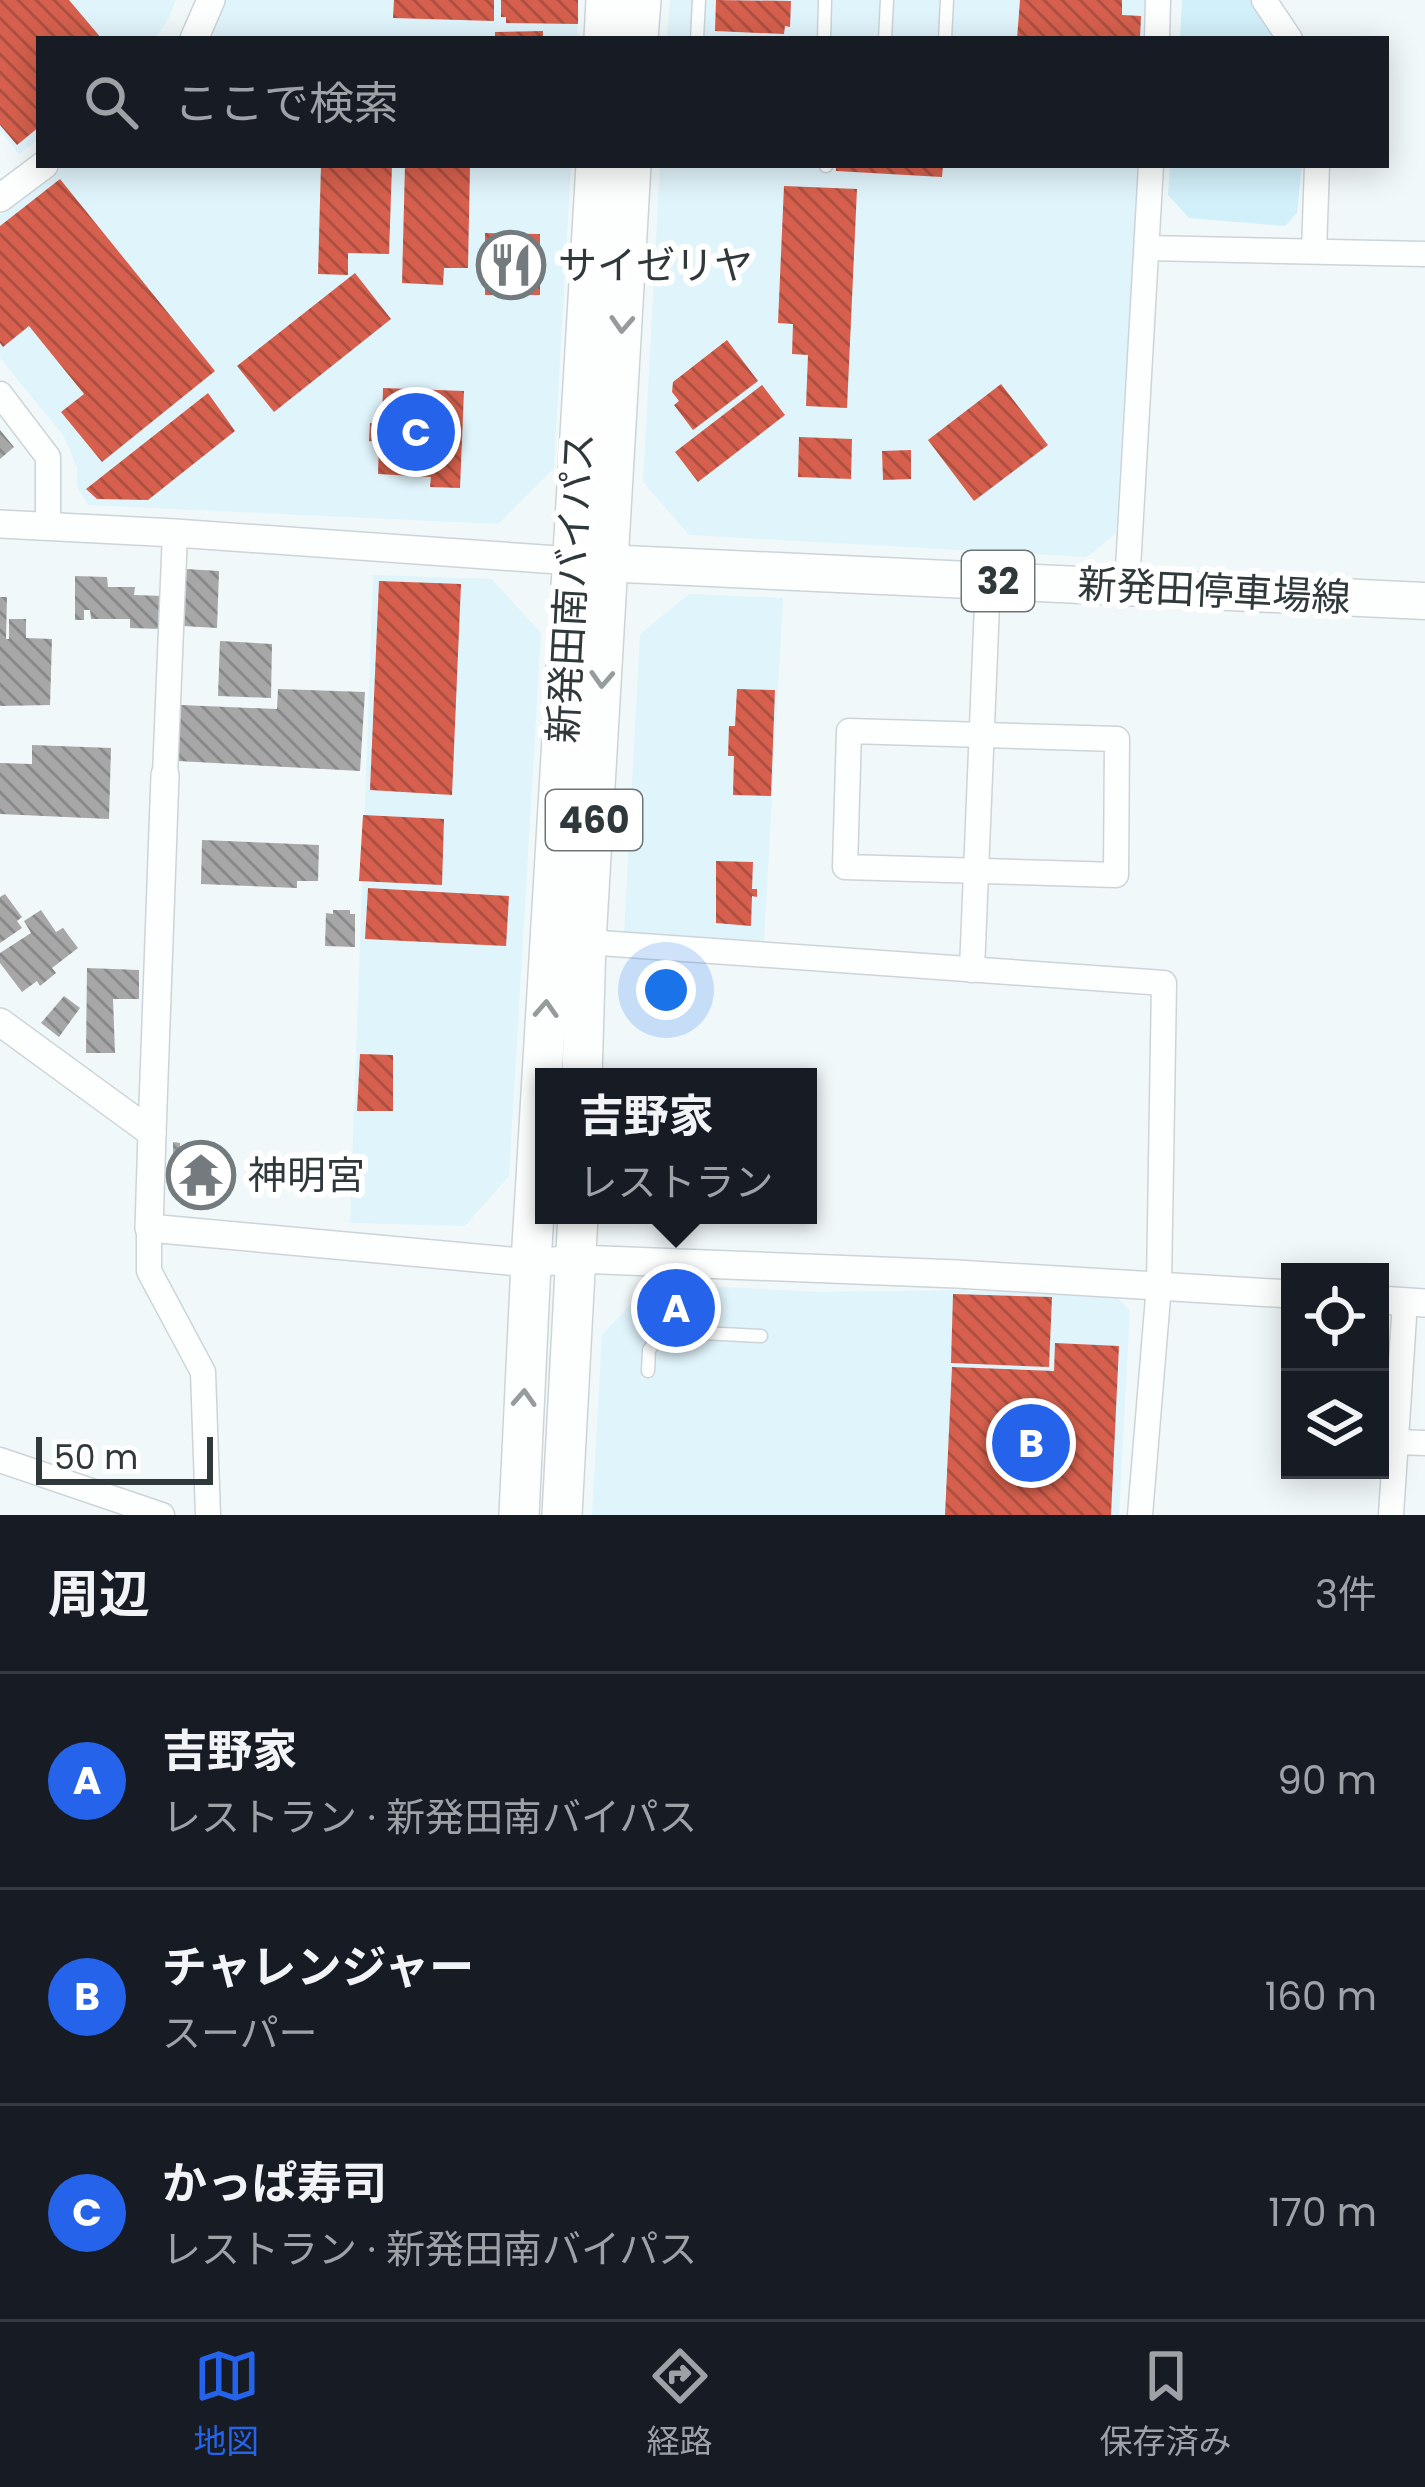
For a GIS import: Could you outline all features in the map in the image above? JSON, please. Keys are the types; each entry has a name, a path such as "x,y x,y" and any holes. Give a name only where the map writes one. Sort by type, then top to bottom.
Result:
{"highway":[{"path":"604,36 606,0"},
{"path":"638,36 640,0"},
{"name":"新発田南バイパス","path":"582,1068 596,168"},
{"name":"新発田南バイパス","path":"547,1068 590,562 631,168"},
{"name":"新発田南バイパス","path":"519,1515 535,1205"},
{"path":"562,1515 578,1224"}],"main road":[{"name":"新発田停車場線","path":"590,562 1425,602"}],"street":[{"path":"195,36 212,0"},
{"path":"1156,36 1158,0"},
{"path":"1264,0 1287,36"},
{"path":"0,198 40,168"},
{"path":"1126,586 1151,168"},
{"path":"1314,251 1317,168"},
{"path":"1147,248 1425,254"},
{"path":"0,394 48,457 48,526"},
{"path":"0,524 590,562"},
{"path":"175,533 149,1271 202,1372 208,1515"},
{"path":"972,970 988,580"},
{"path":"849,730 982,734 1117,739 1116,875 845,867 849,730"},
{"path":"586,942 1164,983 1159,1285 1140,1515"},
{"path":"0,1022 152,1133"},
{"path":"149,1228 530,1263 577,1259 957,1274 1281,1293"},
{"path":"1391,1515 1403,1302"},
{"path":"1396,1442 1425,1443"},
{"path":"0,1460 162,1515"}],"lane":[{"path":"698,36 699,0"},
{"path":"824,36 826,0"},
{"path":"885,36 887,0"},
{"path":"945,36 947,0"},
{"path":"648,1371 649,1350 663,1331 761,1336"}],"shaded area":[{"path":"0,0 176,0 156,36 36,36 36,141 19,154 0,130"},
{"path":"219,0 579,0 577,36 204,36"},
{"path":"670,0 1147,0 1146,36 667,36"},
{"path":"1182,0 1250,0 1272,36 1180,36"},
{"path":"60,168 571,168 554,468 498,524 88,505 77,486 77,467 63,435 0,358 0,215"},
{"path":"660,168 1139,168 1116,533 1087,557 689,535 643,482"},
{"path":"1170,168 1302,168 1297,213 1285,226 1189,218 1168,195"},
{"path":"373,575 492,579 541,633 509,1176 465,1226 350,1223"},
{"path":"689,594 783,598 764,941 624,934 640,634"},
{"path":"650,1283 1118,1298 1130,1310 1119,1515 592,1515 602,1335"}],"building: 商業":[{"path":"0,0 69,0 99,36 36,36 36,129 17,145 0,125"},
{"path":"394,0 494,0 494,21 393,18"},
{"path":"501,0 578,0 578,24 506,23 506,17 501,17"},
{"path":"716,0 791,1 790,27 785,26 784,34 715,31"},
{"path":"1020,0 1122,0 1122,15 1141,16 1140,36 1017,36"},
{"path":"543,31 543,36 495,36 495,32"},
{"path":"321,168 392,168 389,254 348,253 348,275 318,274"},
{"path":"405,168 470,168 468,268 444,268 443,285 402,283"},
{"path":"836,168 943,168 942,177"},
{"path":"60,179 215,371 102,462 61,412 84,394 29,326 3,347 0,343 0,226"},
{"path":"784,186 857,189 847,408 806,406 808,355 792,354 793,324 778,323"},
{"path":"485,233 540,234 540,295 485,295"},
{"path":"355,273 391,319 274,412 237,366"},
{"path":"727,340 758,381 693,430 674,405 679,401 672,392 673,382"},
{"path":"1001,384 1048,445 974,501 928,440"},
{"path":"762,385 785,415 698,482 675,452"},
{"path":"383,388 464,391 460,488 430,487 431,477 378,474 379,442 369,441 370,423 382,424"},
{"path":"208,393 235,431 148,500 97,499 86,489"},
{"path":"799,437 852,439 851,479 798,477"},
{"path":"911,450 911,479 883,480 882,451"},
{"path":"379,581 461,584 452,795 370,790"},
{"path":"737,689 775,690 771,796 733,795 729,726 735,726"},
{"path":"363,815 444,819 442,885 359,881"},
{"path":"716,861 753,862 752,889 757,889 757,897 752,896 751,926 716,923"},
{"path":"368,888 509,896 506,946 365,939"},
{"path":"360,1054 393,1055 393,1111 357,1111"},
{"path":"656,1294 699,1296 698,1324 655,1323"},
{"path":"953,1294 1052,1297 1049,1367 951,1363"},
{"path":"1055,1343 1119,1346 1111,1515 945,1515 952,1367 1054,1371"}],"building: 公共":[{"name":"神明宮","path":"194,1155 209,1155 209,1164 216,1164 217,1187 206,1188 206,1193 185,1187 185,1163 194,1163"}],"building: その他":[{"path":"0,430 14,447 0,459"},
{"path":"186,569 219,571 217,628 183,626"},
{"path":"75,576 107,577 108,587 135,587 134,595 163,596 162,629 130,628 130,619 91,619 90,610 84,610 84,620 75,620"},
{"path":"0,597 7,597 6,639 9,619 26,619 26,638 52,639 50,705 0,706"},
{"path":"220,641 272,644 271,698 218,696"},
{"path":"278,689 365,692 360,771 178,761 181,705 277,709"},
{"path":"32,745 111,748 109,819 0,814 0,763 32,764"},
{"path":"202,840 319,845 318,881 297,881 297,888 201,884"},
{"path":"5,894 22,917 17,921 22,928 0,943 0,897"},
{"path":"41,910 56,932 63,928 78,948 52,968 56,973 40,986 37,981 22,992 0,963 0,953 31,933 24,921"},
{"path":"333,910 355,914 355,947 325,946 326,913 333,914"},
{"path":"87,968 139,970 139,999 113,999 115,1053 86,1053"},
{"path":"64,996 80,1008 59,1037 41,1023"},
{"path":"173,1142 180,1143 180,1169 173,1169"}],"place":[{"name":"サイゼリヤ","path":"511,265"},
{"name":"かっぱ寿司","path":"416,432"},
{"name":"神明宮","path":"201,1175"},
{"name":"吉野家","path":"676,1308"},
{"name":"チャレンジャー","path":"1031,1443"}]}
